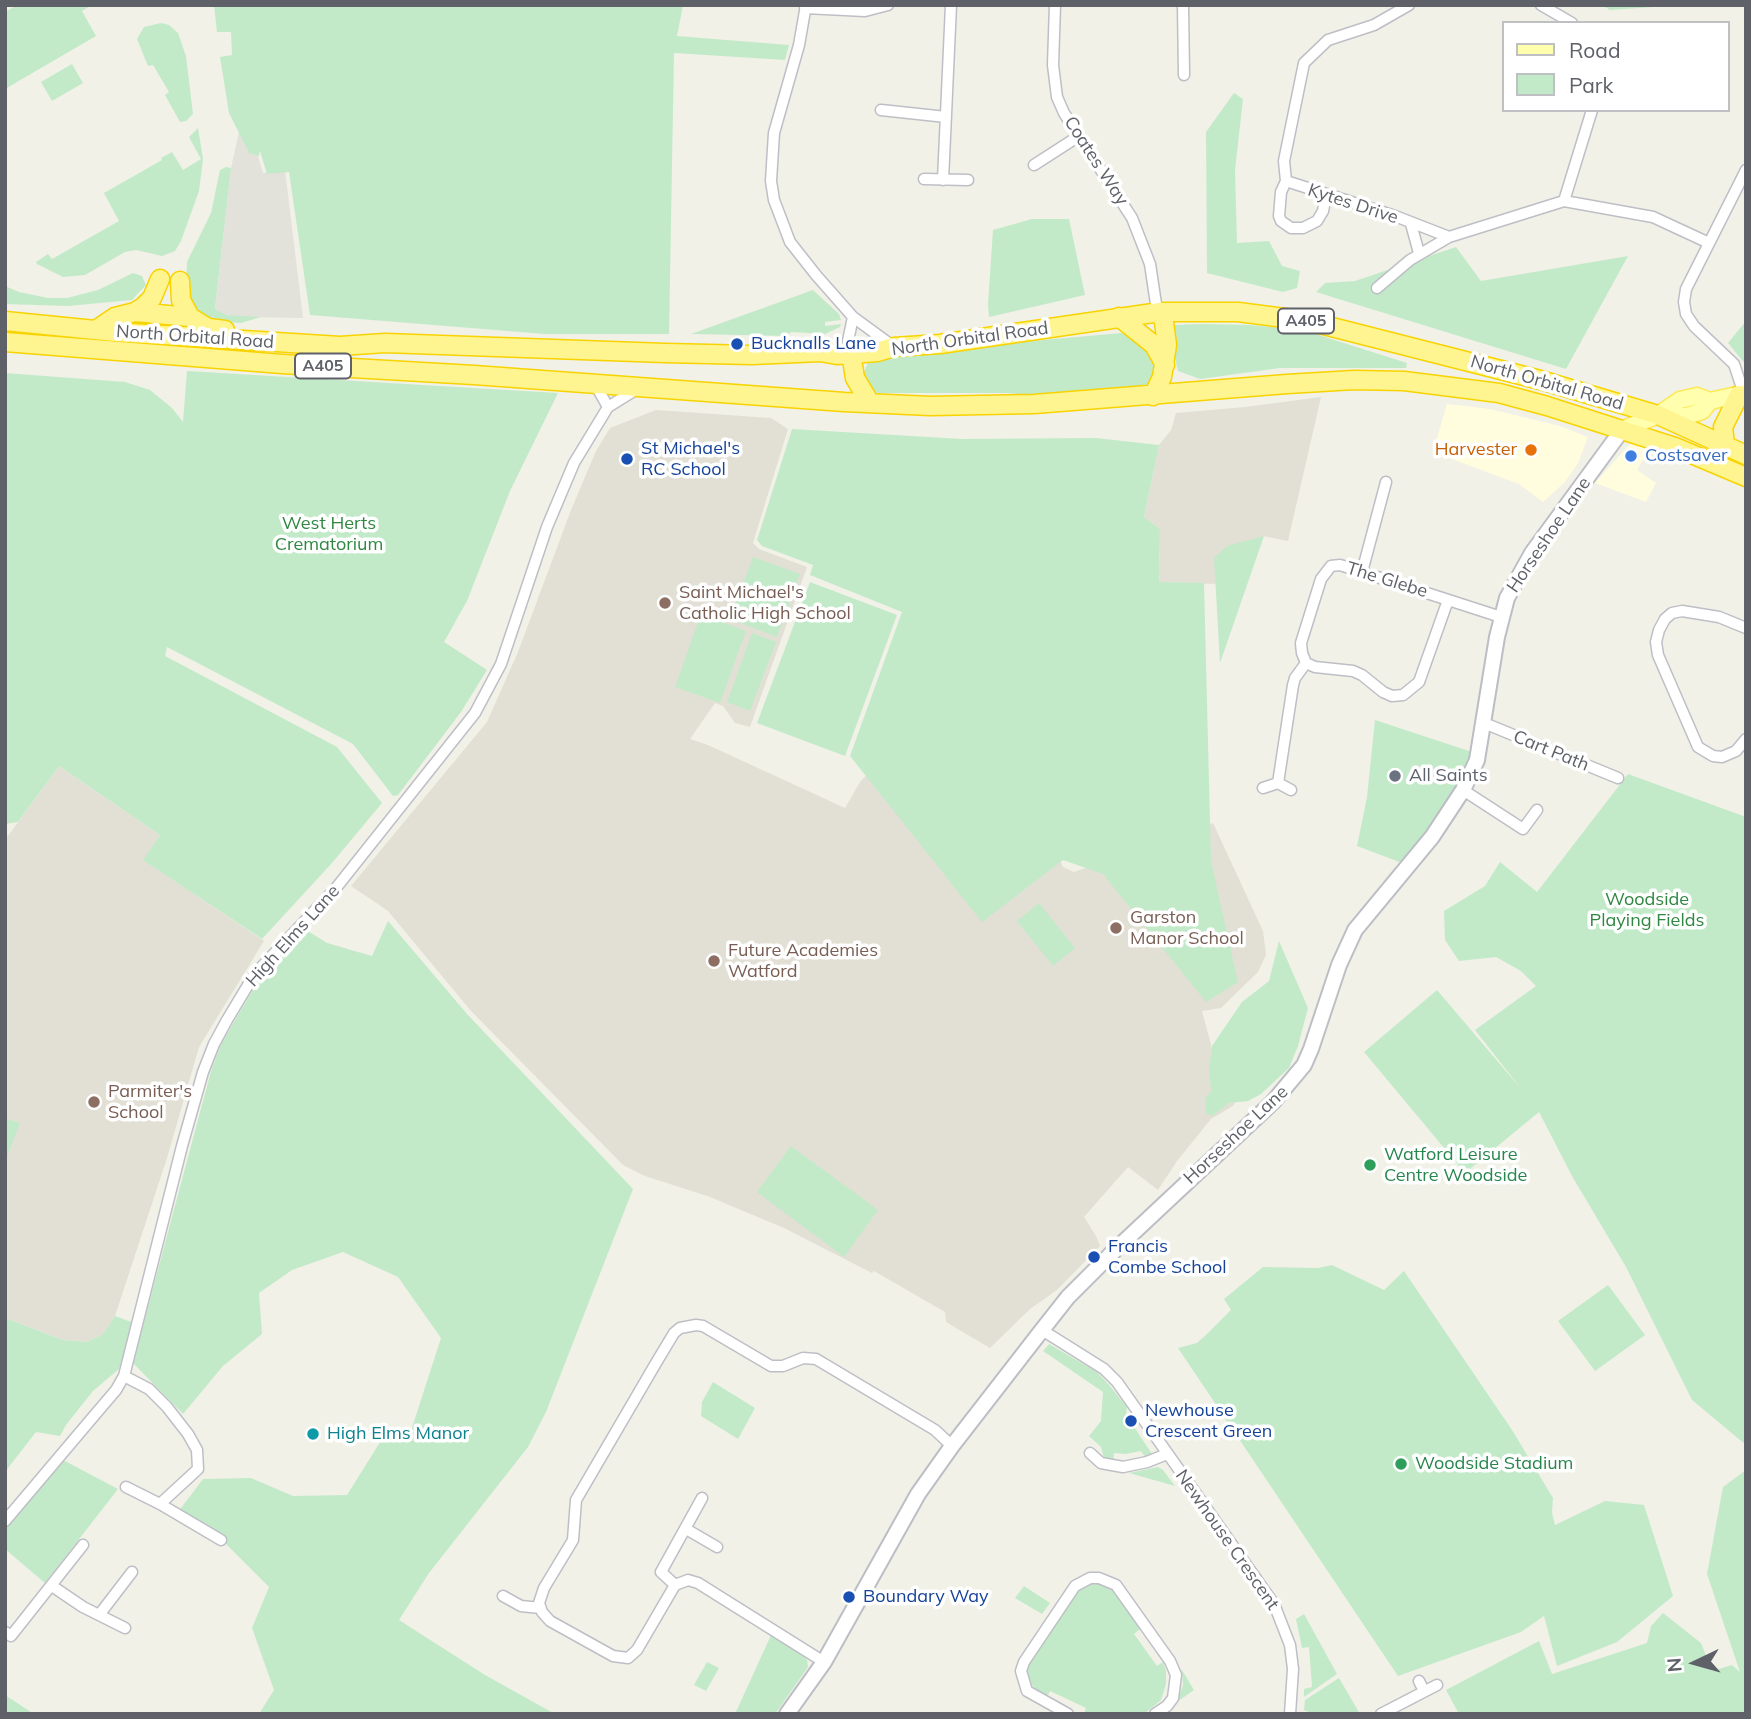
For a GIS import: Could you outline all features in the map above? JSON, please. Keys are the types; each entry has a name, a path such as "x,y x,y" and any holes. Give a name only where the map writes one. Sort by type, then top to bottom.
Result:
{"highway":[{"path":"135,312 149,302 160,279"},
{"path":"180,281 181,300 191,317"},
{"path":"96,330 115,317 135,312 191,317"},
{"name":"North Orbital Road","path":"5,321 96,330 340,346 385,343 513,349 740,355 820,352 837,355 850,347 877,352 894,347 940,344 1160,312 1238,312 1308,321 1544,381 1658,415 1746,455"},
{"path":"1153,396 1162,377 1167,345 1160,312"},
{"name":"A405","path":"191,317 208,328 219,330 385,343"},
{"path":"1119,317 1154,345 1165,365"},
{"name":"North Orbital Road","path":"5,342 282,364 870,403 999,406 1287,384 1354,380 1404,381 1499,393 1706,458 1746,477"},
{"path":"850,347 855,378 870,403"},
{"path":"1544,381 1553,396 1601,411 1622,430"},
{"path":"1725,444 1723,427 1743,394"},
{"path":"1658,415 1682,438 1695,443 1706,458"}],"main road":[{"path":"1622,430 1658,415 1680,400 1697,396 1710,401 1743,394"}],"street":[{"path":"888,5 865,11 806,7 799,45 774,133 771,181 779,217 790,242 853,317 894,347"},
{"path":"943,180 951,5"},
{"name":"Coates Way","path":"1055,5 1054,78 1058,97 1064,113 1132,218 1150,264 1156,304 1160,312"},
{"path":"1183,5 1184,75"},
{"name":"Kytes Drive","path":"1409,5 1374,24 1328,40 1304,63 1284,161 1286,181 1449,236"},
{"path":"1542,5 1569,21"},
{"path":"881,110 946,117"},
{"path":"1564,201 1590,112"},
{"path":"1034,165 1079,136"},
{"path":"1743,394 1734,365 1727,355 1694,326 1685,310 1686,289 1746,170"},
{"path":"924,180 968,180"},
{"path":"1286,181 1281,192 1279,216 1281,221 1291,228 1303,228 1317,221 1323,211 1326,195"},
{"path":"1377,288 1419,253 1449,236 1564,201 1653,217 1709,243"},
{"name":"Kytes Drive","path":"1411,224 1419,253"},
{"path":"850,347 853,317"},
{"path":"595,384 608,407"},
{"name":"High Elms Lane","path":"5,1521 116,1390 124,1376 182,1146 203,1072 214,1044 254,975 336,888 475,713 501,664 560,493 574,463 608,407 640,387"},
{"name":"Horseshoe Lane","path":"793,1712 824,1662 918,1493 1068,1297 1292,1081 1311,1049 1339,965 1355,930 1432,837 1463,790 1477,760 1501,617 1507,598 1532,553 1622,430"},
{"path":"1362,572 1386,482"},
{"name":"The Glebe","path":"1278,783 1293,685 1306,663 1301,643 1321,579 1331,566 1339,565 1501,617"},
{"path":"1306,663 1315,667 1353,671 1383,692 1392,696 1403,695 1419,682 1448,600"},
{"path":"1746,628 1719,617 1682,611 1672,613 1665,619 1656,642 1658,655 1698,747 1713,756 1722,757 1736,751 1746,739"},
{"name":"Cart Path","path":"1484,723 1618,778"},
{"path":"1263,788 1278,783 1291,789"},
{"path":"1463,790 1523,829 1537,810"},
{"path":"824,1662 698,1583 688,1580 675,1585 637,1650 628,1658 613,1656 550,1621 540,1608 540,1597 544,1588 573,1540 576,1500 674,1333 687,1325 703,1326 771,1366 783,1366 803,1358 816,1359 936,1430 952,1446"},
{"name":"Newhouse Crescent","path":"1042,1330 1104,1369 1117,1382 1274,1604 1290,1645 1293,1713"},
{"path":"124,1376 149,1389 167,1407 197,1450 198,1469 159,1504"},
{"name":"Newhouse Crescent","path":"1090,1453 1101,1462 1123,1467 1167,1454"},
{"path":"126,1488 221,1540"},
{"path":"675,1585 661,1572 702,1498"},
{"path":"686,1529 717,1547"},
{"path":"5,1632 11,1636 83,1545"},
{"path":"99,1615 132,1572"},
{"path":"1068,1714 1027,1690 1021,1671 1024,1662 1075,1586 1090,1578 1099,1578 1116,1585 1170,1661 1176,1675 1173,1698 1156,1714"},
{"path":"52,1586 125,1628"},
{"path":"503,1596 521,1606 540,1608"},
{"path":"1419,1681 1424,1691"},
{"path":"1381,1714 1437,1685"}],"shaded area":[{"path":"250,131 263,173 285,170 303,318 239,317 215,310 231,168 239,132"},
{"path":"1321,397 1288,541 1263,536 1215,584 1159,582 1160,529 1144,517 1159,445 1171,430 1176,413"},
{"path":"1447,404 1490,409 1560,426 1588,437 1578,463 1565,482 1543,502 1519,484 1433,452"},
{"name":"Future Academies Watford","path":"656,410 771,418 788,429 753,543 759,549 807,567 750,727 735,723 723,706 715,703 690,739 845,808 860,782 879,762 1009,756 1063,867 1074,872 1213,823 1263,931 1266,955 1258,972 1221,1008 1202,1011 1213,1052 1236,1100 1233,1106 1211,1119 1177,1161 1158,1190 1128,1167 1084,1217 1100,1246 1057,1290 1030,1309 990,1348 946,1322 945,1312 874,1271 872,1273 784,1228 710,1197 645,1176 623,1165 471,1011 388,911 351,886 487,722 518,652 571,510 596,451 610,428"},
{"path":"1632,442 1649,449 1637,470 1656,483 1646,502 1595,483"},
{"name":"Parmiter's School","path":"59,766 160,835 144,860 264,941 199,1047 167,1158 115,1316 103,1334 87,1342 63,1340 5,1318 5,840"}],"green space":[{"path":"17,5 92,5 82,11 96,36 5,89 5,12"},
{"path":"214,5 683,5 677,36 789,45 785,60 674,53 669,334 545,334 310,315 289,172 267,174 260,151 259,156 249,153 229,113 220,57 232,55 231,32 217,32"},
{"path":"1602,5 1683,5 1610,10"},
{"path":"161,23 169,25 178,33 186,56 193,114 186,121 180,122 165,95 169,92 153,65 148,66 137,39 144,27"},
{"path":"72,64 83,83 52,101 41,82"},
{"path":"1234,93 1243,99 1235,170 1237,243 1269,241 1282,266 1300,271 1297,288 1283,292 1207,273 1206,132"},
{"path":"198,128 203,159 199,191 175,251 162,256 136,250 125,252 85,275 63,277 37,264 36,262 48,254 52,259 119,221 104,193 172,152 183,170 201,159 189,137"},
{"path":"231,168 215,309 226,315 261,317 241,323 211,321 194,306 186,285 187,262 211,213 220,170"},
{"path":"1032,219 1069,219 1085,295 989,317 993,230"},
{"path":"1456,247 1481,281 1628,256 1566,369 1316,292 1325,283 1355,281"},
{"path":"133,273 142,276 146,285 132,300 68,306 5,304 5,286 48,298 67,298 98,290"},
{"path":"813,290 839,314 841,320 825,322 825,326 841,324 840,327 825,334 791,332 787,336 691,334"},
{"path":"1746,321 1746,365 1728,343"},
{"path":"1175,325 1303,330 1407,363 1406,368 1280,368 1200,379 1178,371 1172,346"},
{"path":"1122,333 1138,339 1152,353 1157,366 1149,387 1047,397 1008,393 878,393 873,391 863,375 868,362 876,359"},
{"name":"West Herts Crematorium","path":"187,371 558,393 510,491 467,601 444,642 487,670 461,712 398,795 393,796 353,744 167,647 165,656 337,747 382,803 332,863 262,939 143,860 160,835 59,766 18,822 5,824 5,373 125,382 150,390 172,408 183,422"},
{"path":"792,429 962,439 1096,438 1159,445 1144,517 1160,529 1159,582 1204,583 1211,861 1238,982 1206,1002 1103,874 1063,860 982,922 850,756 902,612 810,575 813,565 762,546 757,540"},
{"path":"1264,536 1220,663 1214,558 1227,546"},
{"path":"753,557 800,574 777,637 730,619"},
{"path":"810,582 897,615 845,756 757,723"},
{"path":"701,614 746,631 720,703 675,687"},
{"path":"752,633 776,642 750,711 727,702"},
{"path":"1375,720 1472,752 1457,785 1427,833 1402,863 1357,846 1367,797"},
{"name":"Woodside Playing Fields","path":"1628,774 1746,817 1746,1445 1692,1400 1626,1267 1572,1176 1539,1112 1465,1173 1364,1052 1437,990 1522,1090 1475,1030 1536,986 1521,971 1496,957 1459,961 1445,940 1444,911 1485,886 1500,862 1537,892"},
{"path":"1039,903 1075,948 1053,966 1017,921"},
{"path":"388,921 467,1014 633,1189 546,1412 528,1447 429,1573 399,1620 485,1675 555,1714 259,1714 274,1690 252,1628 269,1587 225,1543 178,1512 203,1479 251,1478 293,1496 347,1495 382,1439 408,1440 441,1338 398,1277 343,1252 292,1270 259,1293 262,1334 223,1366 183,1414 133,1363 211,1071 221,1044 258,981 306,930 327,943 372,956"},
{"path":"1279,941 1308,1008 1298,1046 1289,1068 1261,1094 1248,1101 1229,1103 1212,1116 1206,1113 1205,1099 1211,1091 1209,1069 1212,1046 1242,1002 1269,981"},
{"path":"5,1118 20,1123 5,1162"},
{"path":"791,1146 878,1210 844,1257 757,1192"},
{"name":"Woodside Stadium","path":"1332,1265 1384,1290 1404,1271 1512,1430 1553,1498 1552,1513 1555,1525 1605,1501 1644,1505 1673,1596 1617,1642 1557,1666 1544,1616 1521,1632 1398,1676 1178,1348 1197,1343 1207,1334 1231,1310 1224,1299 1263,1267 1318,1268"},
{"path":"1608,1285 1645,1335 1595,1371 1558,1321"},
{"path":"115,1316 134,1323 119,1369 93,1391 60,1436 36,1432 5,1472 5,1318 63,1340 87,1342 103,1334"},
{"path":"1049,1344 1097,1372 1127,1407 1126,1415 1152,1454 1145,1457 1141,1451 1114,1453 1113,1461 1104,1458 1101,1447 1089,1436 1101,1421 1103,1392 1043,1351"},
{"path":"713,1382 755,1408 738,1439 701,1416 702,1402"},
{"path":"63,1460 118,1489 45,1583 5,1549 5,1529"},
{"path":"1158,1467 1175,1486 1129,1473"},
{"path":"1746,1470 1746,1714 1459,1714 1446,1690 1539,1641 1552,1674 1647,1643 1651,1626 1663,1613 1701,1643 1712,1671 1732,1665 1740,1672 1707,1574 1723,1487"},
{"path":"1091,1581 1100,1581 1111,1586 1140,1629 1134,1634 1157,1666 1163,1662 1166,1684 1161,1700 1144,1714 1084,1714 1086,1708 1050,1691 1046,1699 1032,1685 1027,1675 1029,1664 1072,1595"},
{"path":"1024,1586 1050,1603 1042,1614 1015,1598"},
{"path":"1304,1614 1337,1674 1304,1697 1304,1689 1312,1687 1309,1647 1302,1648 1296,1619"},
{"path":"772,1633 799,1652 807,1660 808,1667 775,1714 735,1714"},
{"path":"707,1662 719,1668 706,1691 694,1685"},
{"path":"1182,1670 1194,1690 1177,1702 1183,1685"},
{"path":"1339,1678 1360,1714 1314,1714 1304,1710 1305,1700"},
{"path":"5,1695 34,1714 5,1714"}],"place":[{"name":"Bucknalls Lane","path":"737,344"},
{"name":"Harvester","path":"1531,450"},
{"name":"Costsaver","path":"1631,456"},
{"name":"St Michael's RC School","path":"627,459"},
{"name":"Saint Michael's Catholic High School","path":"665,603"},
{"name":"All Saints","path":"1395,776"},
{"name":"Garston Manor School","path":"1116,928"},
{"name":"Future Academies Watford","path":"714,961"},
{"name":"Parmiter's School","path":"94,1102"},
{"name":"Watford Leisure Centre Woodside","path":"1370,1165"},
{"name":"Francis Combe School","path":"1094,1257"},
{"name":"Newhouse Crescent Green","path":"1131,1421"},
{"name":"High Elms Manor","path":"313,1434"},
{"name":"Woodside Stadium","path":"1401,1464"},
{"name":"Boundary Way","path":"849,1597"}]}
